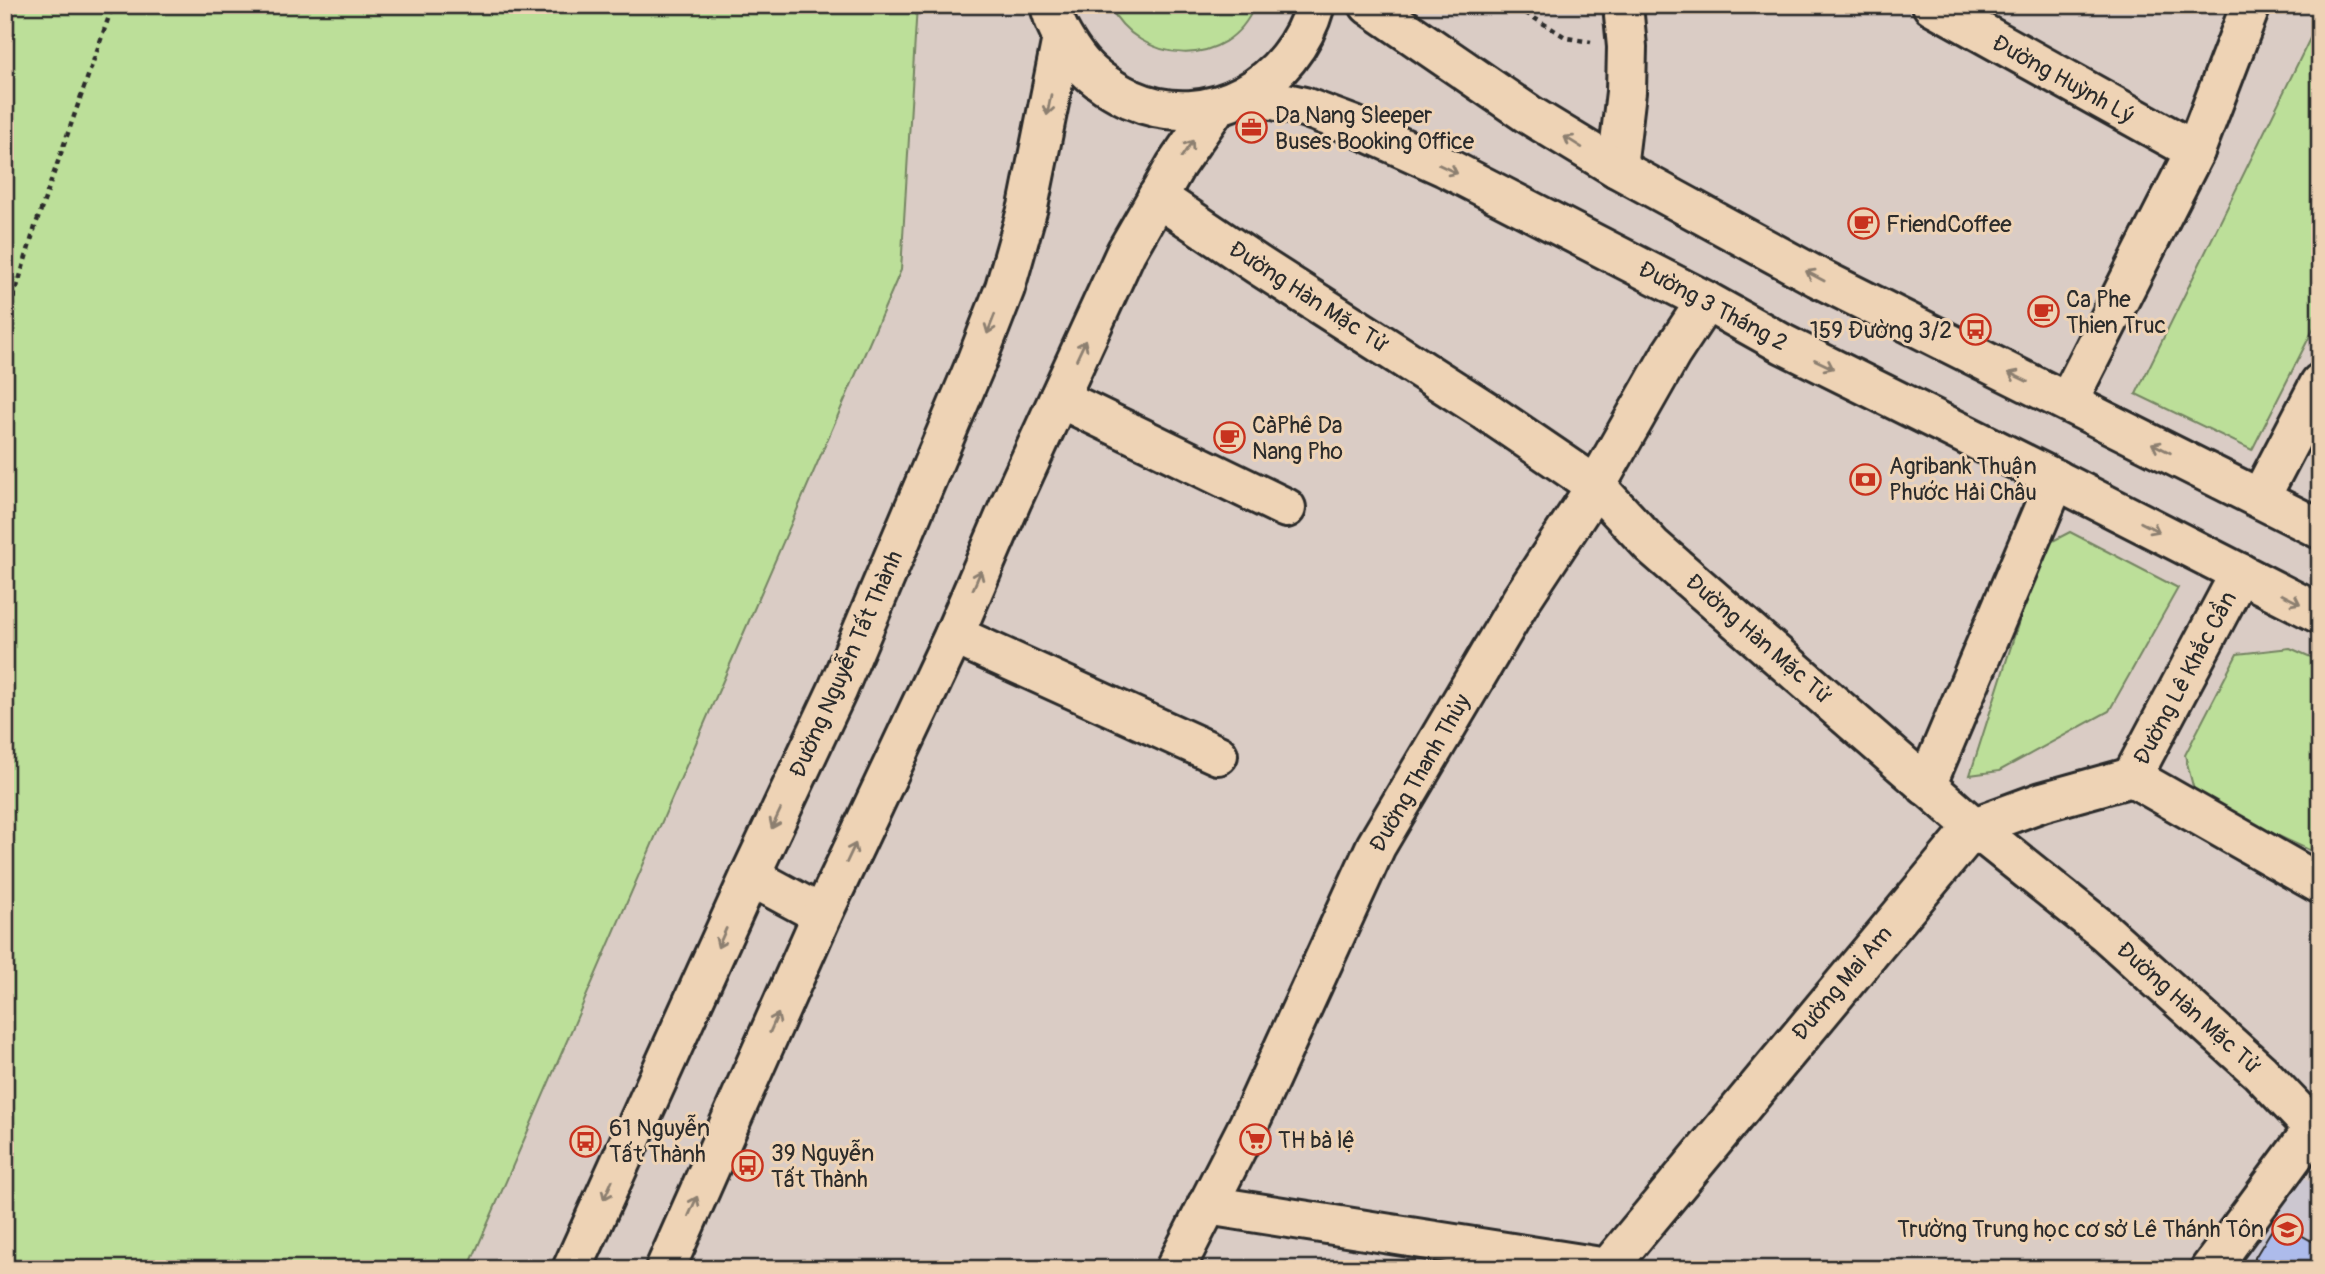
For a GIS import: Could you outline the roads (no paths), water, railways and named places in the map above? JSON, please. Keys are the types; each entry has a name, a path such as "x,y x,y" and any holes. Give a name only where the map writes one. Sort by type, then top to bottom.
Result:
{"street":[{"path":"672,1267 822,915 954,635 1126,252 1176,165 1232,100 1278,71 1301,42 1315,5"},
{"path":"1368,5 1528,114 1617,168 1817,277 2320,529"},
{"path":"1617,168 1626,92 1623,5"},
{"name":"Đường Huỳnh Lý","path":"1932,5 2195,151"},
{"path":"2068,401 2195,151 2251,5"},
{"path":"1056,22 1084,67 1111,90 1145,105 1181,110 1232,100"},
{"name":"Đường Nguyễn Tất Thành","path":"572,1269 837,691 1005,288 1028,207 1056,22"},
{"name":"Đường 3 Tháng 2","path":"1232,100 1304,107 1364,130 1445,167 1706,301 1783,344 2063,482 2320,614"},
{"name":"Đường Hàn Mặc Tử","path":"1157,197 1486,411 1596,486 1652,546 1974,827 2105,932 2260,1072 2317,1131"},
{"name":"Đường Thanh Thủy","path":"1175,1269 1248,1124 1376,846 1523,597 1596,486 1671,354 1706,301"},
{"path":"2260,498 2320,383"},
{"path":"1059,398 1286,508"},
{"path":"1926,786 2063,482"},
{"name":"Đường Lê Khắc Cần","path":"2240,573 2132,777 2320,884"},
{"path":"954,635 1218,755"},
{"path":"1974,827 2042,802 2132,777"},
{"name":"Đường Mai Am","path":"1607,1268 1974,827"},
{"path":"750,876 822,915"},
{"path":"2210,1269 2317,1131"},
{"path":"1207,1205 1607,1268"}],"place":[{"name":"Da Nang Sleeper Buses Booking Office","path":"1252,128"},
{"name":"FriendCoffee","path":"1863,224"},
{"name":"Ca Phe Thien Truc","path":"2043,312"},
{"name":"159 Đường 3/2","path":"1975,330"},
{"name":"CàPhê Da Nang Pho","path":"1229,438"},
{"name":"Agribank Thuận Phước Hải Châu","path":"1866,479"},
{"name":"TH bà lệ","path":"1255,1140"},
{"name":"61 Nguyễn Tất Thành","path":"586,1141"},
{"name":"39 Nguyễn Tất Thành","path":"748,1166"},
{"name":"Trường Trung học cơ sở Lê Thánh Tôn","path":"2287,1229"}]}
